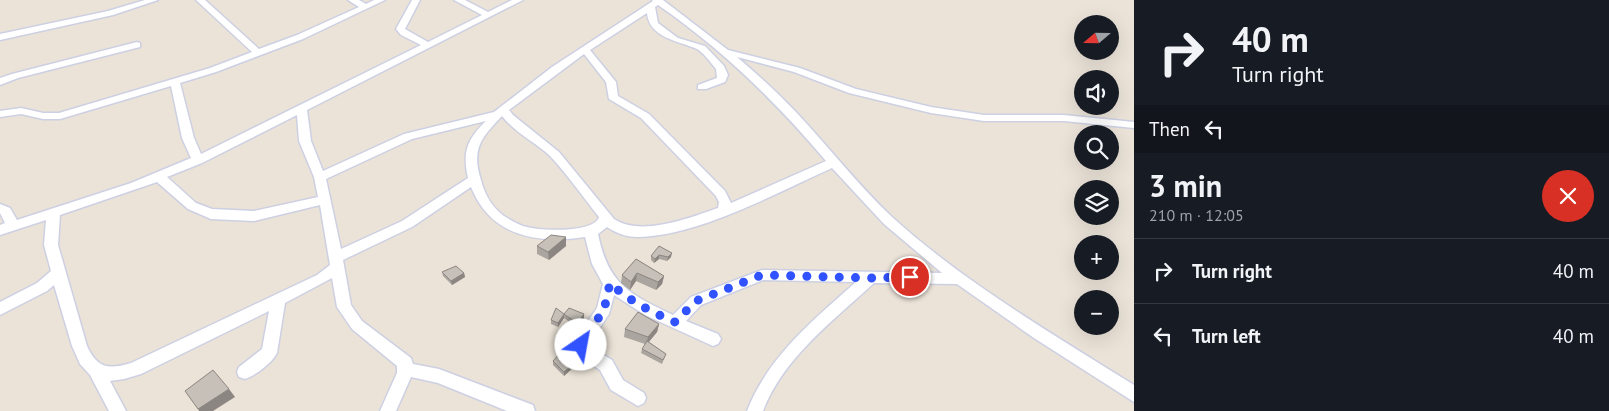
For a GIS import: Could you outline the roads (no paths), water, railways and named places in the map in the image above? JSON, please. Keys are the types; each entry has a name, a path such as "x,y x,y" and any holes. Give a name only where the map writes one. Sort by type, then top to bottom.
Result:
{"street":[{"path":"0,37 127,4 154,0"},
{"path":"200,0 257,52"},
{"path":"352,0 366,7"},
{"path":"0,114 21,111 42,116 60,116 174,83 300,37 381,0"},
{"path":"416,0 400,29 427,45"},
{"path":"458,0 488,15"},
{"path":"0,208 6,211 6,228 158,176 198,160 302,110 519,0"},
{"path":"605,217 603,224 591,232 528,232 504,222 487,206 480,196 475,179 472,148 482,129 521,94 655,3"},
{"path":"655,3 728,52 789,112 888,220 957,279 1134,394"},
{"path":"655,3 652,20 654,24 675,40 700,47 721,68 723,75 721,80 702,87"},
{"path":"0,82 15,76 138,45"},
{"path":"585,50 611,82 613,97 645,116 721,194 725,202 724,209"},
{"path":"728,52 796,70 854,91 931,110 984,118 1064,118 1134,125"},
{"path":"174,83 188,138 198,160"},
{"path":"302,110 305,141 320,177 337,262 342,298 349,316 357,325 403,361 405,369 388,411"},
{"path":"320,177 358,161 397,141 500,112"},
{"path":"500,112 518,129 558,158 605,217 616,227 635,232 680,225 724,209 834,162"},
{"path":"158,176 192,206 211,214 254,216 325,200"},
{"path":"54,212 51,245 84,359 96,371 104,373 129,372 322,279 337,262 407,224 475,179"},
{"path":"591,232 601,270 610,283 622,294 659,315 713,339"},
{"path":"0,309 42,287 59,272"},
{"path":"675,322 696,301 762,275 957,279"},
{"path":"755,411 759,400 782,365 825,320 870,278"},
{"path":"610,283 604,310 581,345 585,352 606,365 618,385 638,398"},
{"path":"245,372 268,353 279,299"},
{"path":"405,369 439,376 527,411"},
{"path":"96,371 118,411"}]}
